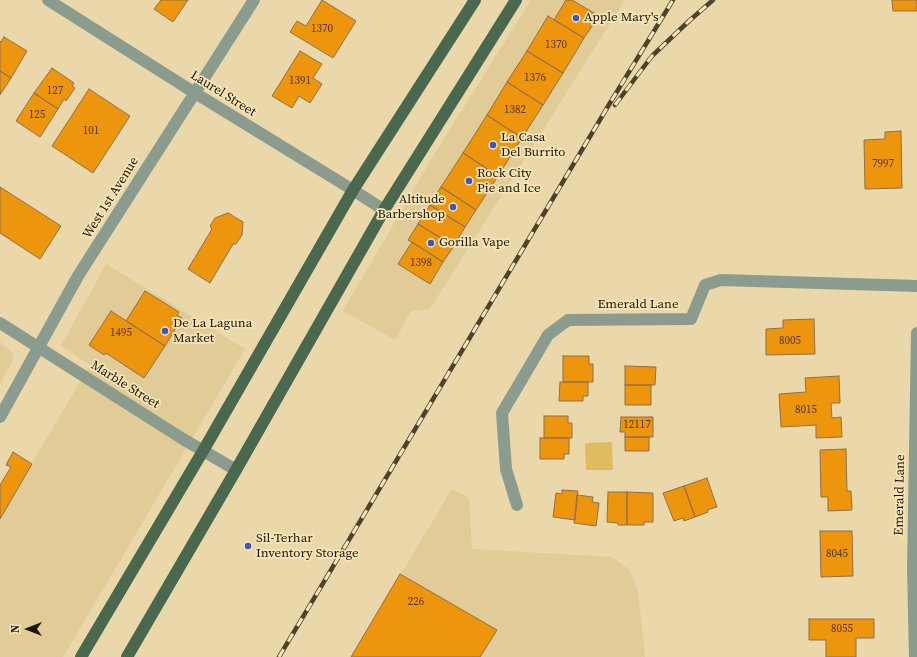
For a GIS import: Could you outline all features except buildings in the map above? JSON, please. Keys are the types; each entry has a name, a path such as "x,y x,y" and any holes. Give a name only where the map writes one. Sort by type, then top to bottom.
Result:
{"main road":[{"path":"81,657 203,452 353,190 475,0"},
{"path":"127,657 236,470 384,210 516,0"}],"street":[{"name":"Laurel Street","path":"48,0 384,210"},
{"name":"West 1st Avenue","path":"0,417 78,276 254,0"},
{"name":"Emerald Lane","path":"517,504 506,469 502,413 548,335 568,320 691,319 705,285 721,280 917,286"},
{"name":"Marble Street","path":"0,323 203,452 236,470"},
{"name":"Emerald Lane","path":"915,657 913,568 917,333"}],"shaded area":[{"path":"531,0 625,0 430,309 411,311 395,340 343,311 432,158"},
{"path":"106,264 245,349 63,657 0,657 0,513 32,463 90,365 61,346"},
{"path":"0,342 10,350 14,358 0,384"},
{"path":"612,442 613,470 586,470 585,443"},
{"path":"452,489 469,498 472,549 612,557 622,564 630,571 637,589 645,657 351,657"}],"railway":[{"path":"279,657 673,0"},
{"path":"615,105 652,56 713,0"}],"place":[{"name":"Apple Mary's","path":"576,18"},
{"name":"La Casa Del Burrito","path":"493,145"},
{"name":"Rock City Pie and Ice","path":"469,181"},
{"name":"Altitude Barbershop","path":"453,207"},
{"name":"Gorilla Vape","path":"431,243"},
{"name":"De La Laguna Market","path":"165,331"},
{"name":"Sil-Terhar Inventory Storage","path":"248,546"}]}
